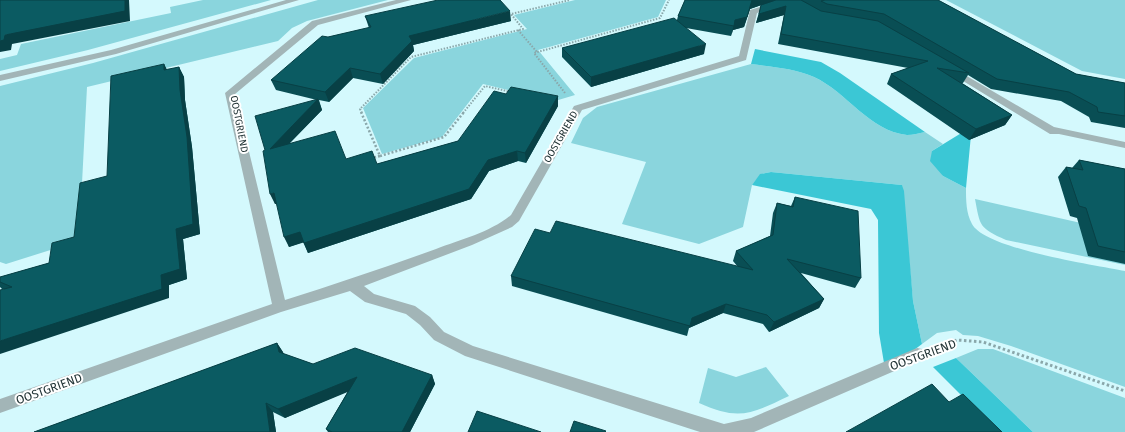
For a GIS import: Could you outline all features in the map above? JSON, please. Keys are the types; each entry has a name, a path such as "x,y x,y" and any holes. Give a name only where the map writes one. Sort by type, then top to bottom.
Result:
{"street":[{"path":"0,78 113,52 295,0"},
{"name":"OOSTGRIEND","path":"280,307 230,93 315,23 341,15 407,0"},
{"name":"OOSTGRIEND","path":"0,406 280,307 352,285 468,242 508,224 515,218 578,108 743,58 753,12 794,2"},
{"path":"946,67 1054,132 1057,130 1125,145"},
{"name":"OOSTGRIEND","path":"352,285 370,298 410,310 425,321 440,336 470,351 724,432 752,425 917,354"}],"path":[{"path":"380,156 360,108 411,57 518,30 523,28 511,14 570,0"},
{"path":"537,52 660,18 669,0"},
{"path":"518,30 537,52"},
{"path":"537,52 534,53 578,108"},
{"path":"365,160 444,138 485,86 516,94"},
{"name":"OOSTGRIEND","path":"917,354 957,340 983,342 1125,391"}],"shaded area":[{"path":"203,0 271,0 88,50 0,71 0,59 17,55 21,44 171,13 170,7"},
{"path":"318,0 388,0 307,21 292,28 278,41 87,87 79,241 6,264 0,262 0,86 93,63"},
{"path":"575,0 666,0 658,17 538,50 575,95 555,101 483,84 442,137 382,154 363,108 414,58 527,29 514,15"},
{"path":"946,0 1125,0 1125,79 1082,71"},
{"path":"755,49 821,62 840,73 925,132 907,135 893,132 870,119 837,92 814,77 791,70 751,64"},
{"path":"751,64 791,70 814,77 837,92 881,126 893,132 907,135 925,132 943,144 932,151 943,176 966,188 967,211 972,224 981,233 997,241 1042,255 1125,271 1125,387 1011,346 978,336 963,335 956,330 937,333 922,344 913,301 902,185 771,172 761,174 752,185 743,227 699,244 622,224 646,162 571,143 583,118 597,107"},
{"path":"963,132 971,135 966,188 943,176 930,161 932,151"},
{"path":"771,172 902,185 904,191 913,301 922,344 914,350 884,363 879,333 878,220 871,209 752,185 760,174"},
{"path":"975,199 1125,233 1125,265 1006,240 990,232 982,225 978,215"},
{"path":"978,349 993,349 1125,398 1125,432 1033,432 956,358"},
{"path":"956,358 1033,432 998,432 933,367"},
{"path":"766,367 789,396 765,407 745,413 725,412 699,403 708,368 736,377"}],"building":[{"path":"0,0 125,0 125,11 5,35 4,40 0,41"},
{"path":"438,0 500,0 510,11 409,36 412,41 380,74 350,68 325,92 271,80 322,36 328,37 371,27 365,16"},
{"path":"685,0 752,0 747,17 735,20 734,26 678,16"},
{"path":"776,0 801,0 821,11 878,21 969,73 937,68 1012,115 976,129 891,74 928,61 781,34 786,6 759,14 761,5"},
{"path":"938,0 1076,74 1125,83 1125,116 1098,112 1097,107 1069,92 997,79 884,14 827,4 821,1"},
{"path":"674,18 706,44 591,77 562,48"},
{"path":"164,64 164,70 179,67 180,90 187,137 193,224 176,229 180,269 161,275 162,289 0,341 0,290 12,287 0,282 0,277 49,263 52,243 74,237 80,183 107,176 111,76"},
{"path":"511,87 558,96 525,153 517,151 488,160 469,189 304,243 300,232 284,237 274,193 270,194 263,151 265,150 255,116 318,99 270,149 335,131 346,159 372,151 377,164 458,141 494,91 506,94"},
{"path":"1079,160 1125,169 1125,252 1098,246 1086,208 1079,206 1066,167 1083,170"},
{"path":"795,197 858,211 861,278 787,259 824,299 774,322 767,315 726,304 692,318 690,326 511,276 535,229 550,233 556,221 753,270 736,251 773,235 777,203 793,207"},
{"path":"277,343 279,352 313,364 355,348 432,375 402,432 332,432 326,429 357,377 278,409 266,403 270,432 34,432"},
{"path":"932,384 949,402 963,394 1002,432 846,432"},
{"path":"477,411 541,432 468,432"},
{"path":"574,421 606,431 570,432"}]}
